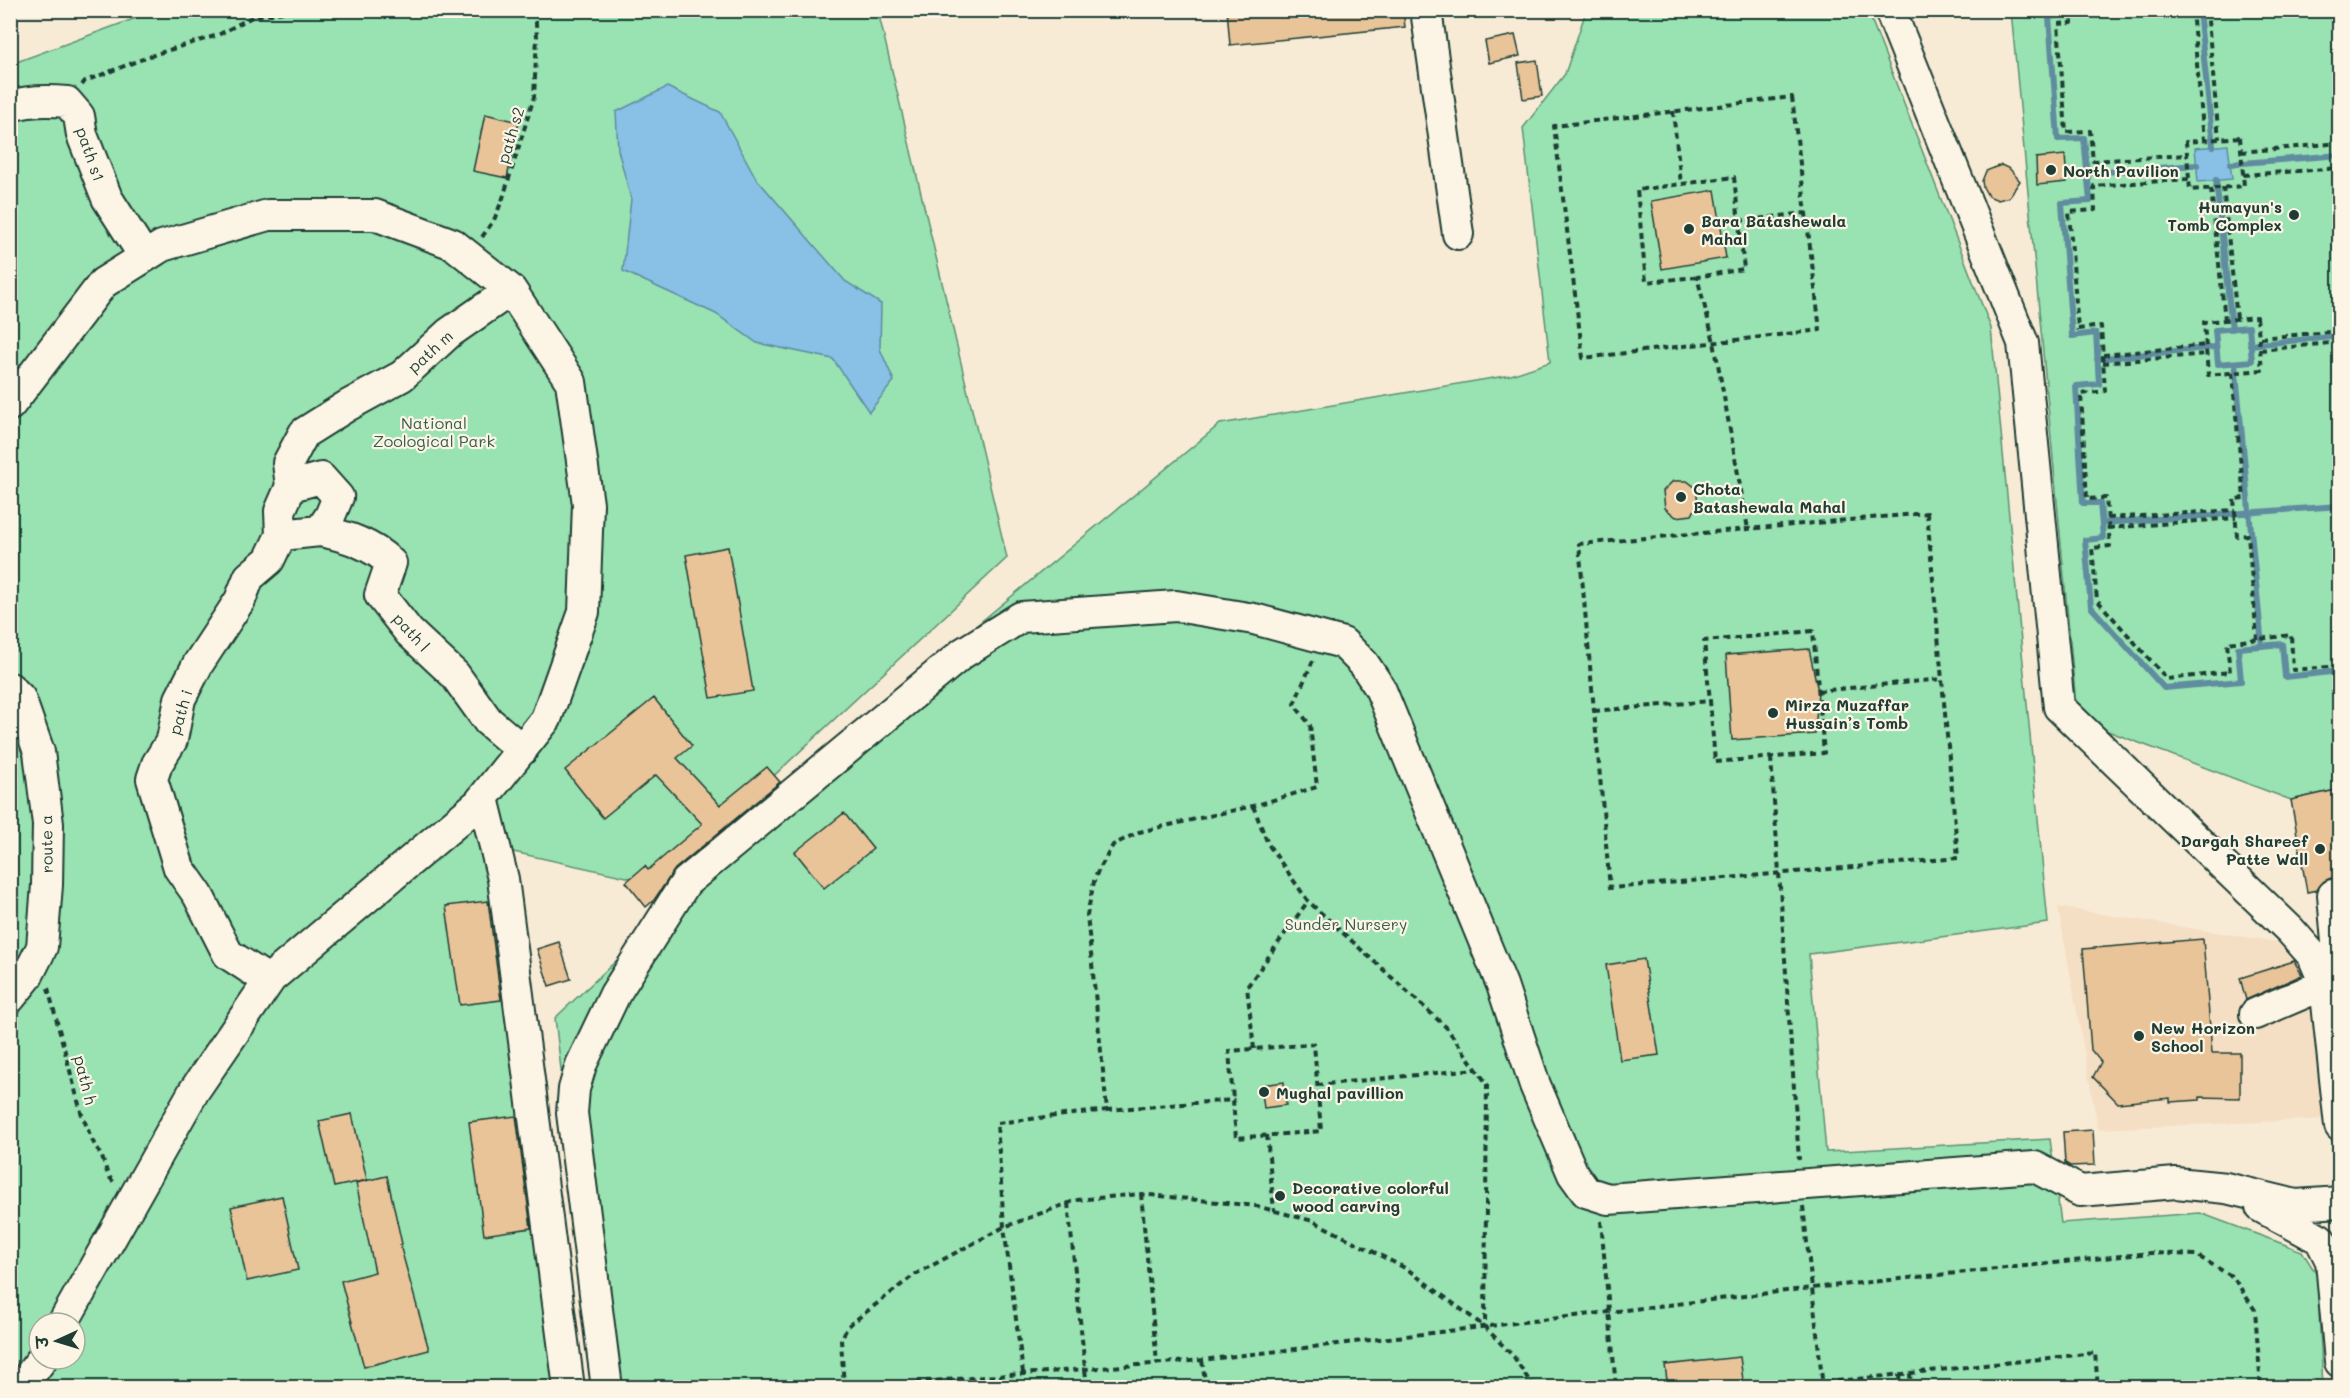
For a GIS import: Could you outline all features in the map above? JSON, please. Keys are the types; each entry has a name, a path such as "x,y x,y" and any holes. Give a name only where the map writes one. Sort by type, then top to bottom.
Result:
{"street":[{"path":"1426,10 1458,234"},
{"path":"1890,10 2023,343 2059,707 2290,930 2313,956 2325,984 2340,1126"},
{"path":"10,106 22,102 49,100 67,102"},
{"name":"path s1","path":"67,102 79,116 82,135 107,198 137,245 142,258"},
{"path":"10,405 102,283 162,246 268,215 375,216 453,244 511,290 572,382 588,504 584,612 546,719 483,798 271,978 194,1091 70,1311"},
{"name":"path m","path":"303,433 402,376 449,333 511,290"},
{"path":"303,433 288,463 291,486 321,478"},
{"path":"281,535 320,531 330,516 338,496 321,478 315,452 303,433"},
{"name":"path i","path":"271,978 260,975 228,954 198,895 179,868 153,779 157,764 172,740 180,699 198,664 240,600 249,577 269,560 281,535 280,511 291,486"},
{"name":"path l","path":"320,531 344,535 361,542 383,555 391,563 380,595 409,632 455,675 488,721 522,750"},
{"path":"607,1388 572,1113 574,1089 581,1065 615,994 686,882 963,653 1021,616 1176,606 1254,619 1343,643 1364,664 1380,688 1502,985 1535,1085 1573,1174 1586,1192 1608,1199 2035,1167 2080,1191 2176,1184 2226,1188 2296,1205 2340,1202"},
{"name":"route a","path":"10,688 20,698 39,752 48,824 47,885 42,947 27,977 10,998"},
{"path":"483,798 502,879 569,1388"},
{"path":"2255,1014 2325,984 2338,954 2333,895"},
{"path":"2226,1188 2320,1239 2331,1261 2340,1362"},
{"path":"20,1388 33,1371"}],"path":[{"path":"67,102 85,81 156,54 218,35 252,17 297,10"},
{"name":"path s2","path":"469,256 494,220 534,97 537,37 535,10"},
{"path":"2071,10 2072,23 2058,24 2066,132 2090,131 2093,161 2187,155"},
{"path":"2192,10 2204,140"},
{"path":"2207,10 2219,139"},
{"path":"1792,97 1806,213 1820,330 1583,358 1554,126 1792,97"},
{"path":"1673,111 1682,184"},
{"path":"2240,137 2244,186 2190,190 2187,155 2186,142 2240,137"},
{"path":"2241,152 2340,143"},
{"path":"2243,175 2340,168"},
{"path":"1734,177 1739,221 1744,268 1646,282 1637,190 1734,177"},
{"path":"2189,179 2094,186 2095,210 2069,212 2078,329 2101,326 2105,391 2081,394 2087,499 2106,498 2108,518 2110,546 2092,548 2097,600 2168,679 2230,672 2227,643 2291,635 2293,670 2340,666"},
{"path":"2223,188 2237,319"},
{"path":"2211,189 2225,320"},
{"path":"1739,221 1806,213"},
{"path":"1696,276 1714,342 1748,529"},
{"path":"2258,317 2262,370 2208,375 2204,322 2225,320 2258,317"},
{"path":"2259,338 2340,331"},
{"path":"2260,350 2340,342"},
{"path":"2103,355 2206,345"},
{"path":"2103,363 2206,354"},
{"path":"2232,373 2244,498 2234,499 2237,536 2248,536 2257,639"},
{"path":"2108,518 2235,510"},
{"path":"1928,513 1942,679 1958,858 1610,888 1579,544 1928,513"},
{"path":"2108,528 2236,518"},
{"path":"1813,631 1818,691 1824,753 1715,762 1704,641 1813,631"},
{"path":"1107,1110 1087,915 1095,877 1113,845 1139,832 1253,806 1317,787 1310,724 1294,704 1323,637"},
{"path":"1818,691 1942,679"},
{"path":"1594,711 1710,701"},
{"path":"1771,758 1801,1185 1823,1385"},
{"path":"1253,806 1268,844 1308,901 1446,1027 1487,1083 1485,1328"},
{"path":"1254,1049 1247,987 1308,901"},
{"name":"path h","path":"38,954 81,1112 108,1175 130,1203"},
{"path":"1314,1044 1317,1084 1321,1131 1236,1138 1229,1051 1314,1044"},
{"path":"1317,1084 1476,1069"},
{"path":"1023,1373 1005,1227 997,1122 1233,1100"},
{"path":"1267,1135 1274,1211"},
{"path":"1534,1388 1514,1358 1485,1328 1407,1269 1312,1221 1256,1206 1141,1194 1077,1200 1005,1227 914,1275 848,1326 841,1341 843,1387 1202,1360 1485,1328 1812,1288 2151,1253 2196,1255 2233,1278 2255,1310 2261,1388"},
{"path":"1141,1194 1157,1363"},
{"path":"1599,1196 1616,1388"},
{"path":"1068,1203 1087,1388"},
{"path":"1774,1388 1823,1385 1899,1374 2095,1353 2098,1388"},
{"path":"1202,1360 1206,1388"},
{"path":"1910,1373 1911,1388"},
{"path":"1899,1374 1900,1388"}],"shaded area":[{"path":"2058,907 2290,944 2304,950 2332,1119 2098,1129"}],"green space":[{"name":"National Zoological Park","path":"155,11 878,11 1007,558 658,884 491,847 561,1387 11,1388 11,64"},
{"name":"Sunder Nursery","path":"1586,11 1868,11 1991,328 2048,923 1809,954 1826,1152 2050,1139 2061,1223 2200,1213 2302,1251 2317,1275 2323,1387 598,1387 555,1018 960,639 1220,424 1511,375 1550,362 1523,128 1565,74"},
{"path":"2011,11 2339,11 2339,812 2336,790 2291,800 2097,727 2076,704"}],"water":[{"path":"667,87 720,112 756,178 845,281 881,304 880,349 894,381 869,412 833,359 757,343 716,314 623,271 631,199 618,150 616,112"},
{"path":"2228,145 2232,179 2198,182 2195,148"}],"building":[{"path":"1227,10 1403,10 1405,27 1230,45"},
{"path":"1515,35 1520,56 1489,63 1485,41"},
{"path":"1537,60 1542,96 1523,99 1518,63"},
{"path":"485,114 519,122 507,178 473,171"},
{"name":"North Pavilion","path":"2065,155 2067,182 2037,185 2036,158"},
{"path":"2001,165 2010,169 2020,181 2009,197 1998,200 1988,196 1982,181 1986,171"},
{"name":"Bara Batashewala Mahal","path":"1715,190 1726,258 1662,269 1651,201"},
{"name":"Chota Batashewala Mahal","path":"1673,481 1687,481 1696,488 1698,503 1692,515 1676,517 1665,508 1663,491"},
{"path":"728,547 753,691 711,698 686,555"},
{"name":"Mirza Muzaffar Hussain’s Tomb","path":"1809,649 1818,691 1815,734 1732,740 1726,655"},
{"path":"654,698 692,746 677,758 720,805 767,767 780,782 675,869 654,900 646,907 626,882 645,866 648,870 702,824 656,775 603,818 565,770"},
{"name":"Dargah Shareef Patte Wall","path":"2336,790 2340,812 2340,879 2331,878 2324,881 2317,890 2307,892 2291,800"},
{"path":"844,813 873,849 824,888 795,852"},
{"path":"488,901 501,1000 460,1005 446,906"},
{"path":"2203,939 2212,1053 2240,1053 2240,1098 2200,1097 2200,1100 2170,1102 2170,1098 2118,1103 2093,1077 2101,1062 2091,1050 2083,949"},
{"path":"559,942 571,979 549,986 537,949"},
{"path":"1644,959 1659,1055 1620,1060 1606,965"},
{"path":"2294,961 2302,975 2246,1000 2240,978"},
{"path":"1284,1082 1286,1105 1264,1108 1261,1085"},
{"path":"352,1114 367,1180 334,1187 319,1121"},
{"path":"516,1116 531,1228 484,1235 469,1122"},
{"path":"2093,1130 2095,1165 2070,1166 2065,1163 2063,1132"},
{"path":"387,1176 402,1244 400,1245 429,1350 364,1367 341,1281 375,1272 356,1183"},
{"path":"282,1196 298,1270 247,1281 231,1207"},
{"path":"1740,1357 1744,1388 1668,1388 1665,1365"}],"waterway":[{"path":"2066,10 2067,14 2049,17 2058,139 2084,138 2090,201 2062,203 2072,336 2096,333 2099,384 2076,386 2083,503 2100,503 2103,538 2085,540 2091,607 2164,688 2241,681 2238,648 2282,644 2285,677 2340,671"},
{"path":"2199,10 2213,146"},
{"path":"2230,164 2340,155"},
{"path":"2092,173 2197,165"},
{"path":"2216,180 2232,329"},
{"path":"2249,327 2252,361 2218,364 2215,330 2249,327"},
{"path":"2250,345 2340,336"},
{"path":"2097,359 2216,347"},
{"path":"2235,363 2262,646"},
{"path":"2102,523 2340,506"}],"railway":[{"path":"10,13 18,10"}],"place":[{"name":"North Pavilion","path":"2051,170"},
{"name":"Humayun's Tomb Complex","path":"2294,215"},
{"name":"Bara Batashewala Mahal","path":"1689,229"},
{"name":"Chota Batashewala Mahal","path":"1681,497"},
{"name":"Mirza Muzaffar Hussain’s Tomb","path":"1773,713"},
{"name":"Dargah Shareef Patte Wall","path":"2320,849"},
{"name":"New Horizon School","path":"2139,1036"},
{"name":"Mughal pavillion","path":"1264,1092"},
{"name":"Decorative colorful wood carving","path":"1280,1196"}]}
